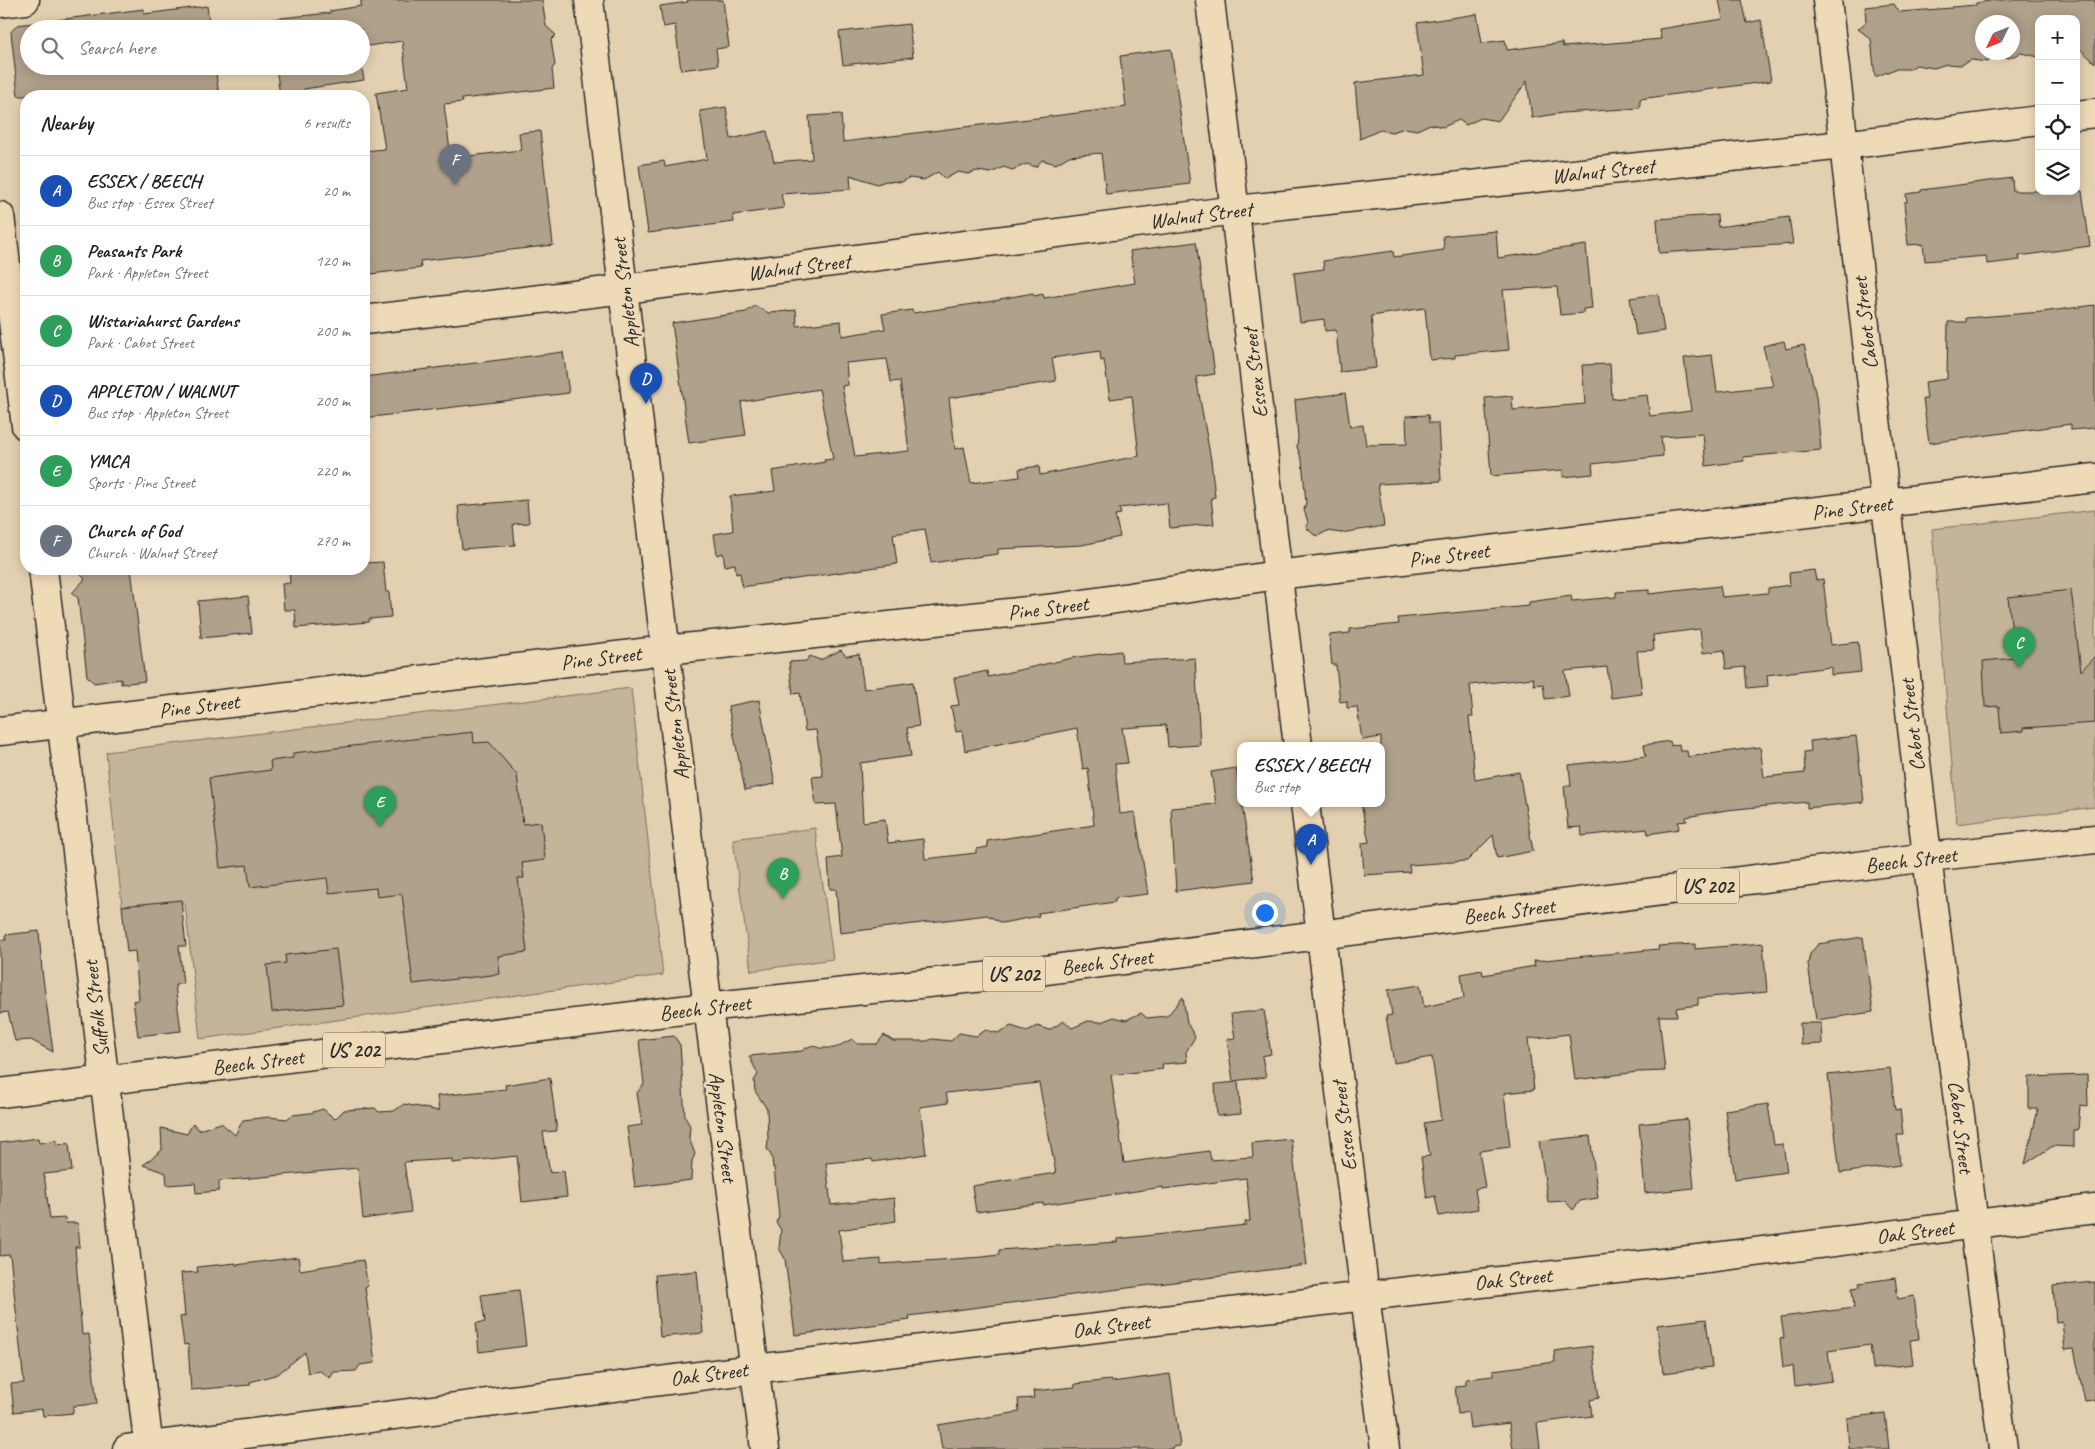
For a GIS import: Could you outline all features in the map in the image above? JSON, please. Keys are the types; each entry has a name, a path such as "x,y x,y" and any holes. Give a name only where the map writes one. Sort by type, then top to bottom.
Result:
{"street":[{"path":"0,3 25,0"},
{"name":"Appleton Street","path":"589,0 707,1007 765,1449"},
{"name":"Essex Street","path":"1210,0 1298,742"},
{"name":"Cabot Street","path":"1827,0 1928,857 2003,1449"},
{"path":"2080,115 2095,113"},
{"name":"Walnut Street","path":"370,319 624,289 1236,210 1844,145 2035,121"},
{"path":"0,216 15,362 20,391"},
{"name":"Pine Street","path":"0,731 666,650 1056,608 1277,575 2095,478"},
{"name":"Suffolk Street","path":"44,575 105,1081 142,1448"},
{"name":"Essex Street","path":"1305,807 1364,1296 1385,1449"},
{"name":"Beech Street","path":"0,1094 707,1007 1030,972 1660,893 1928,857 2095,839"},
{"name":"Oak Street","path":"142,1448 754,1368 1364,1296 1707,1258 2095,1209"}],"shaded area":[{"path":"2095,510 2095,807 1957,824 1932,529"},
{"path":"631,688 663,975 200,1039 185,903 122,906 106,752"},
{"path":"815,828 833,959 751,971 733,839"}],"building":[{"path":"361,0 542,0 546,26 556,35 551,40 555,65 552,69 554,88 462,99 463,102 444,104 451,158 521,150 519,133 540,131 553,245 420,261 421,268 371,274 370,150 385,149 376,93 408,88 402,41 370,46 370,20 271,19 330,13 330,11 361,6"},
{"path":"687,0 723,0 729,47 716,49 718,65 681,70 675,25 663,27 660,6 688,2"},
{"path":"1719,0 1742,0 1747,23 1761,20 1771,81 1640,99 1640,108 1562,113 1532,118 1527,81 1498,121 1481,118 1466,125 1459,120 1443,127 1430,124 1417,130 1405,128 1392,132 1380,130 1360,139 1355,83 1424,75 1417,23 1477,14 1482,43 1505,40 1507,50 1562,43 1563,47 1661,39 1659,29 1723,19"},
{"path":"1996,0 2095,0 2095,63 2080,49 2080,15 2035,15 2035,56 2020,53 2020,15 1975,15 1975,60 1990,60 1988,62 1971,60 1961,65 1947,64 1934,68 1916,65 1910,69 1895,69 1875,77 1871,39 1858,29 1866,22 1865,7 1894,4 1899,12 1976,5 1976,3"},
{"path":"207,6 209,20 57,20 144,9 144,14"},
{"path":"909,24 913,57 843,65 839,32"},
{"path":"17,25 20,25 20,75 216,75 218,90 20,90 20,96 18,96 11,32"},
{"path":"1171,49 1190,184 1106,194 1101,153 1069,156 1056,164 1042,160 1036,167 1027,164 1012,170 1004,167 991,173 977,171 968,174 958,172 945,179 938,172 924,180 909,178 902,182 886,181 877,184 850,175 851,189 781,194 784,208 733,215 734,222 648,233 639,165 664,161 665,167 707,159 700,111 726,107 731,139 767,131 774,162 812,159 809,116 841,114 843,142 1126,107 1120,56"},
{"path":"277,75 363,75 364,80 304,90 279,90"},
{"path":"2012,178 2013,191 2035,191 2035,195 2080,195 2080,191 2082,191 2090,246 2019,256 2020,260 1987,264 1986,256 1925,261 1923,244 1908,245 1904,202 1907,202 1906,194 1921,192 1921,190"},
{"path":"1717,215 1718,227 1789,217 1793,244 1659,253 1657,219"},
{"path":"1496,231 1498,258 1586,245 1592,308 1583,309 1583,313 1560,315 1557,287 1503,290 1509,350 1455,355 1455,358 1430,360 1425,308 1371,316 1376,368 1340,372 1336,330 1325,331 1324,319 1300,322 1294,273 1324,269 1323,261 1393,251 1394,257 1444,250 1443,236"},
{"path":"1196,242 1215,374 1196,377 1211,460 1215,497 1211,498 1214,524 1170,528 1167,503 1119,508 1121,514 1115,515 1120,537 1082,545 998,549 998,554 931,563 925,529 893,534 897,564 742,587 740,573 736,574 735,564 725,566 723,553 717,555 714,534 733,531 730,496 775,491 772,471 833,459 819,389 741,402 746,435 689,443 672,323 746,312 755,306 769,313 796,310 797,326 841,321 842,336 885,329 882,314 912,310 913,313 1033,293 1034,296 1043,294 1044,298 1135,283 1130,251","holes":["1100,351 1101,361 1104,360 1110,399 1132,396 1139,456 1040,475 1039,466 1019,469 1020,477 971,483 964,447 955,449 949,398 1056,381 1052,358","887,359 891,382 900,381 909,451 855,457 842,386 848,385 846,363"]},
{"path":"1658,294 1664,331 1636,335 1630,298"},
{"path":"2095,305 2095,428 2071,430 2071,424 1929,443 1923,399 1927,399 1925,382 1947,379 1948,322 1966,322 1966,318 2042,312"},
{"path":"1784,341 1786,349 1804,345 1816,396 1821,450 1743,457 1744,461 1706,466 1703,434 1661,437 1663,456 1592,464 1593,474 1563,477 1563,470 1491,476 1485,398 1512,396 1513,410 1585,404 1582,365 1610,364 1612,399 1647,395 1650,416 1691,411 1684,358 1712,355 1717,392 1773,386 1763,346"},
{"path":"563,352 569,393 370,417 370,376"},
{"path":"1345,393 1350,427 1363,425 1366,445 1407,444 1406,416 1428,415 1429,423 1438,423 1441,481 1378,484 1384,526 1341,533 1327,531 1318,536 1306,527 1308,522 1304,510 1306,502 1302,460 1297,447 1295,400"},
{"path":"527,500 529,523 513,524 515,545 462,549 458,506"},
{"path":"383,562 386,592 389,592 391,617 369,619 369,622 296,628 295,610 284,610 282,584 290,583 289,575 370,575 370,563"},
{"path":"1814,570 1816,580 1823,579 1831,645 1858,642 1861,672 1831,675 1831,667 1767,675 1768,686 1747,688 1745,667 1726,669 1724,650 1703,653 1700,629 1653,635 1654,650 1637,651 1642,694 1611,698 1607,667 1565,671 1569,696 1545,699 1543,684 1534,685 1533,678 1470,685 1473,717 1469,717 1475,780 1519,772 1533,851 1497,858 1493,835 1467,861 1409,865 1410,872 1364,875 1362,843 1369,842 1362,807 1385,807 1385,742 1381,742 1381,737 1362,740 1357,707 1347,708 1347,701 1340,702 1336,665 1332,665 1329,635 1350,633 1350,629 1399,624 1398,618 1529,606 1529,602 1571,596 1572,601 1616,597 1616,592 1649,590 1649,594 1720,586 1722,597 1768,593 1768,588 1790,585 1789,573"},
{"path":"81,575 132,575 145,681 121,684 121,679 94,683 87,676 78,598 72,593 85,579"},
{"path":"2071,590 2081,671 2095,656 2095,723 2023,728 2024,731 2001,733 1999,706 1985,707 1983,661 2015,658 2008,597"},
{"path":"248,596 252,633 201,638 198,601"},
{"path":"841,650 846,656 859,654 864,689 913,682 919,726 907,728 911,756 860,763 863,822 885,819 888,843 923,839 925,859 976,853 976,849 988,847 987,841 1094,825 1088,768 1083,769 1077,728 965,751 962,731 956,732 951,706 959,705 954,678 987,671 988,677 1072,658 1121,651 1122,662 1195,658 1200,745 1168,747 1166,725 1122,728 1128,763 1115,764 1120,814 1135,812 1148,894 1115,898 1115,902 1038,913 1039,916 1002,923 987,915 840,933 836,889 830,889 828,859 842,857 836,804 816,805 812,777 823,776 816,730 805,731 800,693 793,694 789,662 806,661 810,656 820,660"},
{"path":"759,700 775,784 745,790 728,706"},
{"path":"473,732 474,743 489,742 517,775 523,824 541,822 545,860 522,863 524,878 518,878 527,952 498,956 500,974 413,984 402,894 377,897 376,888 329,893 327,878 250,887 247,865 220,868 209,778 271,770 270,761 293,758 293,753"},
{"path":"1856,736 1864,802 1807,808 1807,802 1727,810 1686,817 1687,821 1678,822 1679,829 1648,834 1647,829 1582,836 1581,827 1568,828 1564,786 1571,786 1569,765 1646,756 1644,745 1670,741 1671,746 1679,744 1680,751 1687,751 1688,757 1760,747 1764,777 1805,773 1804,752 1811,751 1810,741"},
{"path":"1236,768 1237,807 1242,807 1254,881 1176,891 1171,808 1216,804 1211,772"},
{"path":"181,900 186,946 179,946 183,984 175,985 181,1031 138,1036 133,1001 139,1000 135,951 127,952 122,906"},
{"path":"39,931 42,971 53,1052 31,1040 15,1041 8,1012 0,1013 0,940 6,940 5,935"},
{"path":"1863,937 1873,1012 1816,1020 1808,964 1810,954 1818,944"},
{"path":"1763,943 1767,992 1698,998 1698,1005 1676,1008 1677,1016 1659,1016 1665,1071 1638,1072 1575,1080 1569,1034 1528,1039 1534,1090 1504,1093 1510,1147 1479,1151 1485,1187 1475,1189 1478,1209 1439,1216 1435,1196 1427,1198 1421,1157 1430,1156 1424,1123 1441,1120 1432,1057 1394,1063 1386,1016 1392,1015 1388,990 1420,985 1424,1007 1464,998 1461,974 1482,970 1483,975 1535,966 1534,961 1659,949 1658,946 1695,944 1695,949"},
{"path":"336,949 343,1005 272,1012 267,965 286,963 285,955"},
{"path":"1183,997 1187,1023 1195,1037 1186,1052 1187,1062 1162,1064 1163,1069 1111,1075 1124,1163 1209,1151 1211,1160 1253,1157 1252,1143 1291,1139 1307,1265 909,1316 910,1320 795,1335 785,1259 779,1248 781,1230 776,1222 779,1217 774,1167 772,1157 767,1149 767,1109 755,1091 754,1081 758,1074 749,1056 802,1051 813,1045 819,1048 835,1048 852,1039 858,1044 877,1044 884,1035 893,1041 927,1041 932,1039 951,1041 959,1033 976,1036 986,1030 998,1033 1011,1026 1027,1031 1037,1026 1049,1030 1064,1021 1072,1028 1088,1021 1101,1022 1114,1017 1126,1020 1141,1013 1147,1018 1167,1016","holes":["1039,1083 1056,1173 972,1186 976,1212 1246,1178 1250,1221 1245,1222 1246,1225 1117,1239 1117,1242 999,1250 999,1255 983,1257 881,1264 881,1259 843,1262 839,1230 896,1221 894,1198 831,1205 826,1163 872,1159 873,1162 926,1154 920,1107 948,1103 946,1093"]},
{"path":"1264,1010 1271,1054 1262,1056 1266,1077 1233,1081 1227,1039 1235,1038 1231,1014"},
{"path":"1800,1023 1821,1023 1822,1044 1801,1045"},
{"path":"674,1036 680,1045 685,1117 690,1126 689,1138 695,1154 692,1161 691,1180 635,1187 627,1127 642,1125 637,1093 644,1084 639,1040"},
{"path":"1890,1068 1895,1110 1900,1109 1903,1134 1897,1134 1900,1165 1840,1173 1828,1075"},
{"path":"2087,1075 2088,1106 2080,1105 2078,1130 2074,1130 2074,1147 2053,1146 2025,1164 2038,1109 2029,1109 2029,1077"},
{"path":"550,1078 557,1131 543,1132 550,1173 564,1171 567,1197 522,1202 517,1156 452,1163 452,1159 404,1162 411,1212 363,1219 358,1168 219,1181 219,1191 196,1193 195,1183 167,1185 166,1173 143,1165 162,1150 161,1128 187,1134 193,1123 199,1130 221,1123 235,1135 243,1120 269,1117 287,1119 292,1115 323,1109 335,1119 344,1110 375,1108 379,1112 394,1111 404,1104 439,1111 437,1096 506,1089 505,1085"},
{"path":"1238,1082 1241,1114 1217,1116 1215,1084"},
{"path":"1768,1104 1774,1145 1783,1144 1787,1172 1735,1179 1725,1110"},
{"path":"1687,1119 1694,1188 1645,1193 1639,1124"},
{"path":"1590,1136 1598,1198 1580,1201 1573,1210 1565,1201 1548,1202 1539,1141"},
{"path":"38,1138 39,1143 57,1140 57,1145 69,1143 72,1171 44,1174 50,1219 65,1218 66,1223 78,1223 80,1247 75,1247 82,1335 89,1334 97,1404 73,1406 73,1413 43,1416 42,1409 14,1412 11,1384 24,1383 10,1255 0,1256 0,1143"},
{"path":"298,1257 300,1270 363,1260 368,1286 365,1287 375,1363 360,1365 356,1371 334,1372 330,1378 320,1371 308,1373 305,1352 278,1374 250,1382 250,1385 191,1390 188,1344 184,1345 180,1317 185,1316 181,1273 198,1272 197,1267 236,1263 236,1265"},
{"path":"697,1271 703,1333 660,1337 655,1275"},
{"path":"1895,1278 1898,1299 1914,1296 1919,1339 1910,1340 1913,1364 1873,1369 1870,1345 1828,1351 1832,1381 1795,1386 1793,1366 1783,1367 1780,1339 1784,1338 1781,1317 1854,1308 1852,1288 1860,1287 1859,1283"},
{"path":"2095,1282 2095,1401 2085,1402 2074,1349 2065,1350 2062,1321 2056,1322 2053,1286"},
{"path":"519,1290 526,1346 479,1352 476,1323 485,1322 481,1295"},
{"path":"1706,1319 1712,1367 1663,1373 1657,1325"},
{"path":"1592,1346 1599,1398 1590,1400 1592,1416 1537,1423 1540,1449 1513,1449 1509,1423 1470,1428 1468,1412 1458,1414 1455,1386 1466,1385 1466,1379 1493,1376 1493,1370 1555,1362 1554,1351"},
{"path":"1170,1374 1180,1446 1172,1447 1172,1449 942,1449 938,1425 1019,1412 1018,1399 1034,1398 1033,1391 1075,1387 1075,1384 1111,1380 1112,1382"},
{"path":"1885,1413 1889,1449 1849,1449 1847,1418"}],"place":[{"name":"Church of God","path":"455,185"},
{"name":"APPLETON / WALNUT","path":"646,404"},
{"name":"Wistariahurst Gardens","path":"2019,668"},
{"name":"YMCA","path":"380,827"},
{"name":"ESSEX / BEECH","path":"1311,865"},
{"name":"Peasants Park","path":"783,899"}]}
